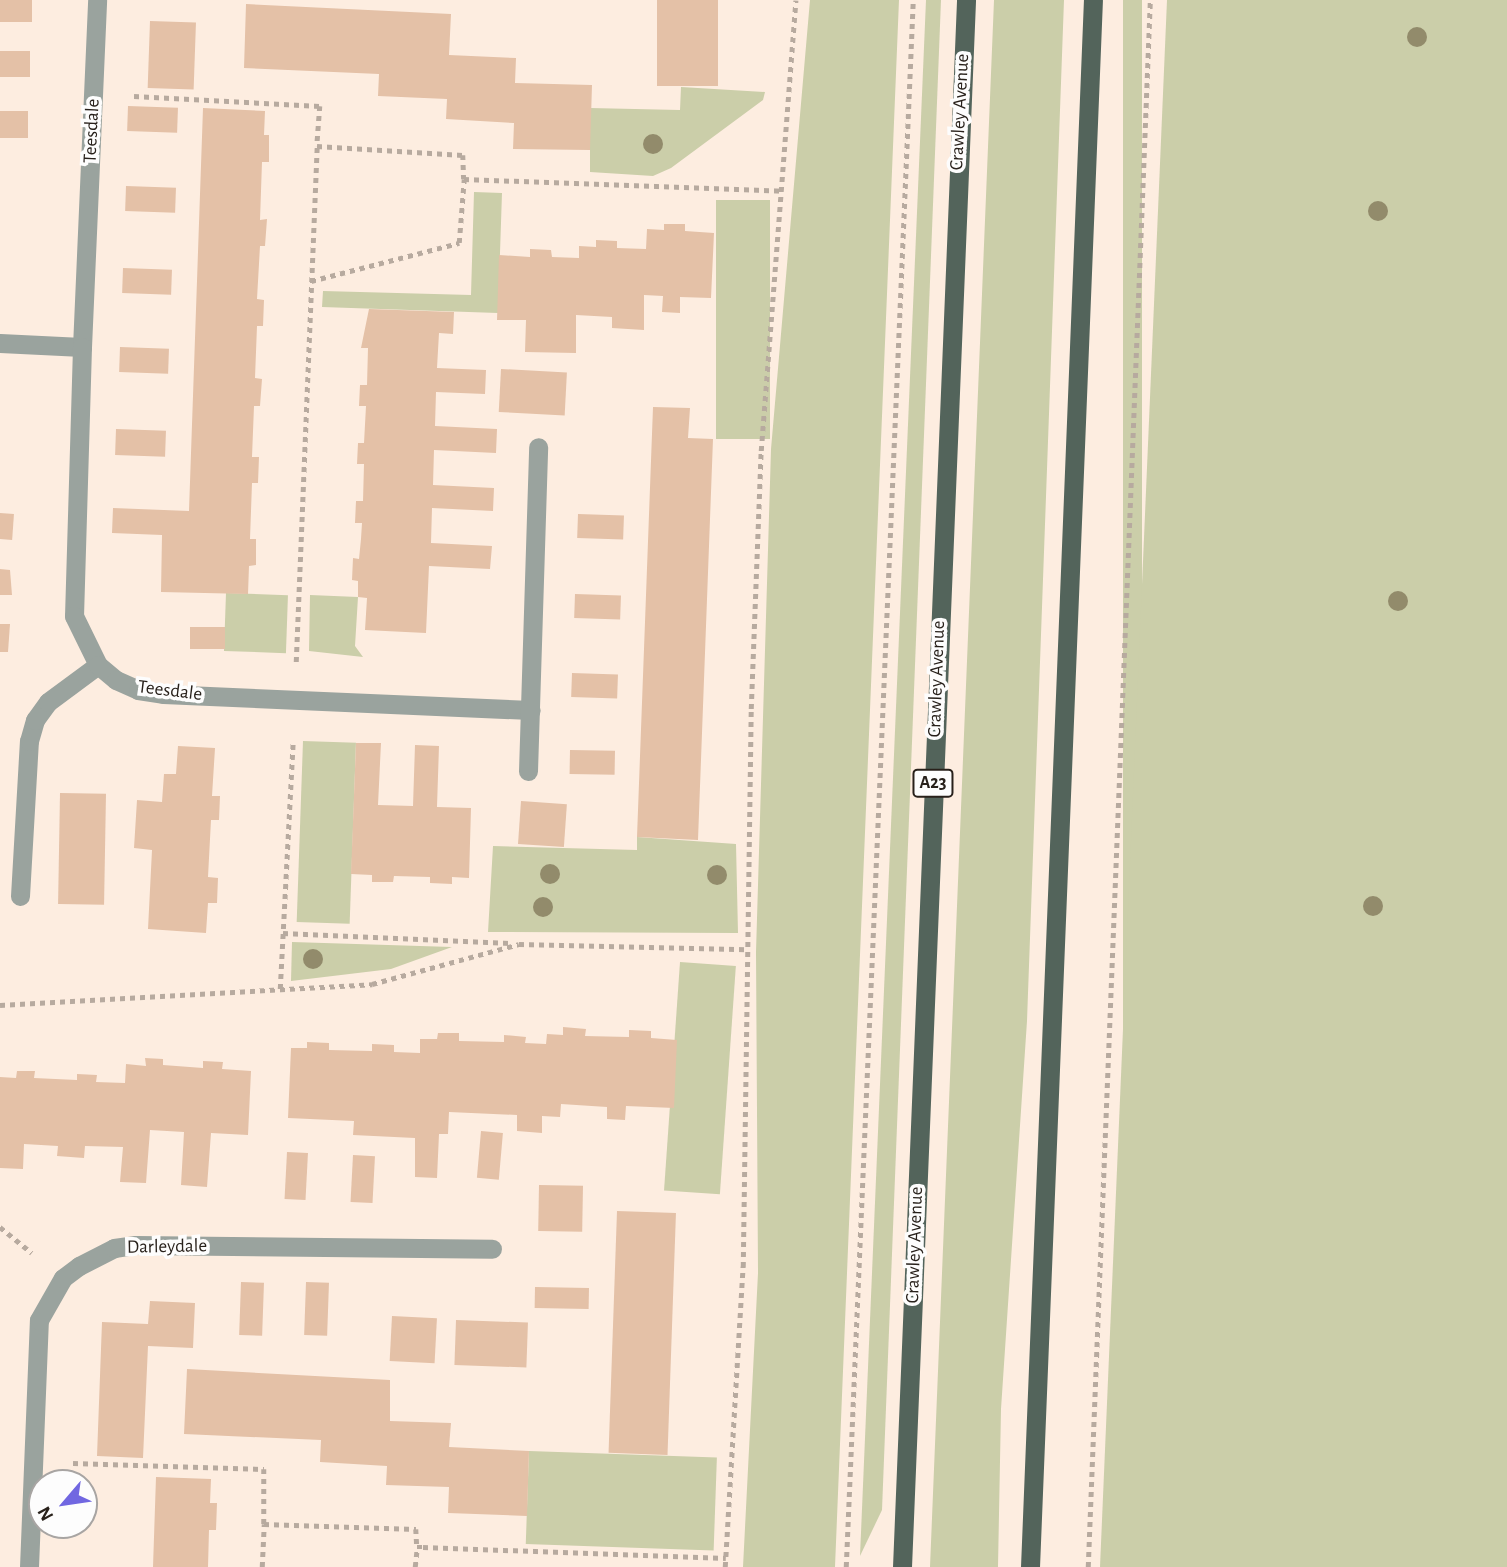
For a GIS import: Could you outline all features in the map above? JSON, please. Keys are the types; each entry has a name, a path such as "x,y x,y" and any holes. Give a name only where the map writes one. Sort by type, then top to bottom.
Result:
{"main road":[{"name":"Crawley Avenue","path":"902,1567 966,0"},
{"path":"1030,1567 1093,0"}],"street":[{"name":"Teesdale","path":"97,0 74,616 98,665 138,690 295,701 531,710"},
{"path":"0,343 82,347"},
{"path":"527,771 538,447"},
{"path":"20,896 29,741 35,720 48,702 98,665"},
{"name":"Darleydale","path":"30,1567 39,1320 63,1278 96,1256 136,1245 492,1249"}],"path":[{"path":"725,1567 743,1267 747,949 761,464 784,191 796,0"},
{"path":"846,1567 913,0"},
{"path":"1088,1567 1150,0"},
{"path":"94,94 320,106 280,989"},
{"path":"311,281 459,243 464,179 463,155 317,146"},
{"path":"464,179 784,191"},
{"path":"283,933 519,944 747,949"},
{"path":"0,1005 372,984 519,944"},
{"path":"34,1461 264,1469 262,1567"},
{"path":"264,1524 416,1529 415,1567"},
{"path":"417,1546 726,1558"}],"green space":[{"path":"810,0 899,0 835,1567 743,1567 758,1273 756,952 771,449"},
{"path":"926,0 941,0 882,1510 860,1556"},
{"path":"994,0 1064,0 1027,1021 1001,1409 998,1567 930,1567"},
{"path":"1123,0 1142,0 1142,1567 1123,1567"},
{"path":"1167,0 1507,0 1507,1567 1100,1567"},
{"path":"681,87 765,92 763,100 671,168 653,176 590,172 590,108 680,110"},
{"path":"474,192 502,193 498,313 322,307 323,291 471,295"},
{"path":"716,200 770,200 770,439 716,439"},
{"path":"226,593 288,595 286,653 224,651"},
{"path":"310,595 358,597 355,646 363,657 309,651"},
{"path":"303,741 356,743 350,924 297,922"},
{"path":"637,837 736,844 738,933 488,932 493,846 637,850"},
{"path":"292,942 452,947 391,969 291,981"},
{"path":"680,962 736,966 720,1194 664,1190"},
{"path":"529,1451 717,1458 714,1551 526,1544"}],"building":[{"path":"0,0 32,0 32,22 0,22"},
{"path":"657,0 718,0 718,86 657,86"},
{"path":"246,4 451,14 449,55 516,58 515,83 592,85 590,150 513,149 514,123 446,119 447,99 378,96 379,74 244,68"},
{"path":"150,21 196,23 194,90 148,88"},
{"path":"0,51 30,51 30,77 0,77"},
{"path":"128,106 178,108 177,133 127,131"},
{"path":"203,108 265,111 264,135 269,135 269,162 262,162 260,220 267,219 265,246 260,246 257,299 264,300 263,326 257,326 255,378 262,379 260,406 254,406 252,457 259,457 258,483 252,483 250,539 256,539 256,565 249,566 248,594 161,592 162,535 112,533 113,508 189,511"},
{"path":"0,111 28,111 28,138 0,138"},
{"path":"126,186 176,188 175,213 125,211"},
{"path":"664,224 685,224 685,231 714,233 711,298 680,297 680,313 662,312 663,296 644,295 644,330 612,328 612,317 576,315 576,353 525,352 526,320 497,320 499,255 530,257 530,249 551,250 552,257 579,258 579,246 596,247 596,240 617,241 617,248 646,249 647,229 664,230"},
{"path":"123,268 172,270 171,295 122,293"},
{"path":"369,309 454,312 453,334 439,333 437,368 486,370 485,394 436,392 435,426 497,429 496,453 434,450 433,485 494,488 493,511 432,508 431,543 492,546 490,569 429,566 426,633 365,630 367,598 358,597 358,581 352,580 353,558 359,559 361,539 362,523 355,523 356,501 363,501 364,464 357,464 358,443 364,443 366,406 359,406 360,385 367,385 368,348 361,348"},
{"path":"120,347 169,349 168,374 119,372"},
{"path":"501,369 567,372 565,415 499,412"},
{"path":"653,407 690,408 688,438 713,439 698,840 637,837"},
{"path":"116,429 166,431 165,457 115,455"},
{"path":"0,513 14,514 12,540 0,539"},
{"path":"578,514 624,516 623,540 577,538"},
{"path":"0,569 10,570 12,595 0,595"},
{"path":"575,594 621,596 620,620 574,618"},
{"path":"0,624 10,624 8,652 0,652"},
{"path":"190,627 225,627 225,649 190,649"},
{"path":"572,673 618,675 617,699 571,697"},
{"path":"356,743 381,743 378,805 413,806 415,745 439,746 437,807 471,808 469,878 452,877 452,884 430,883 430,877 394,876 393,882 372,882 372,875 351,874"},
{"path":"178,746 215,748 212,796 220,796 219,820 211,820 208,877 218,878 217,903 208,903 206,933 148,929 152,850 134,848 137,800 162,802 164,774 176,774"},
{"path":"570,750 615,751 615,775 570,774"},
{"path":"60,793 106,794 104,905 58,904"},
{"path":"521,801 567,804 564,847 518,844"},
{"path":"563,1027 586,1029 585,1036 629,1037 629,1030 651,1031 651,1038 677,1040 674,1108 626,1106 625,1120 607,1119 607,1107 561,1104 560,1117 542,1116 542,1133 517,1131 517,1115 449,1112 448,1134 439,1134 437,1178 415,1177 415,1138 353,1135 354,1121 288,1118 291,1048 307,1048 307,1042 329,1043 329,1050 372,1051 372,1044 394,1045 394,1052 420,1053 420,1039 437,1039 438,1033 459,1033 459,1041 504,1042 504,1035 526,1037 525,1043 546,1044 547,1034 563,1035"},
{"path":"145,1058 163,1059 163,1065 203,1068 203,1061 223,1062 222,1069 251,1071 248,1135 211,1133 207,1187 181,1185 184,1132 150,1130 146,1183 120,1182 123,1147 85,1146 84,1158 57,1156 58,1146 24,1144 23,1169 0,1168 0,1077 16,1078 17,1071 35,1071 34,1078 77,1080 77,1074 97,1075 96,1082 125,1083 126,1064 146,1066"},
{"path":"481,1131 503,1133 499,1180 477,1178"},
{"path":"287,1152 308,1153 306,1200 285,1199"},
{"path":"353,1155 375,1156 373,1203 351,1202"},
{"path":"539,1185 583,1186 582,1232 538,1231"},
{"path":"617,1211 676,1213 668,1455 609,1453"},
{"path":"241,1282 264,1283 262,1336 239,1335"},
{"path":"306,1282 329,1283 327,1336 304,1335"},
{"path":"535,1287 589,1288 589,1309 535,1308"},
{"path":"150,1301 195,1303 193,1348 148,1346 143,1458 97,1456 102,1322 148,1324"},
{"path":"392,1316 437,1318 435,1363 390,1361"},
{"path":"456,1320 528,1323 526,1367 454,1365"},
{"path":"187,1369 390,1380 390,1421 451,1423 449,1447 529,1451 527,1516 448,1513 449,1487 386,1485 387,1466 320,1462 321,1440 184,1434"},
{"path":"156,1477 211,1479 210,1503 217,1503 216,1530 209,1530 208,1567 153,1567"}]}
